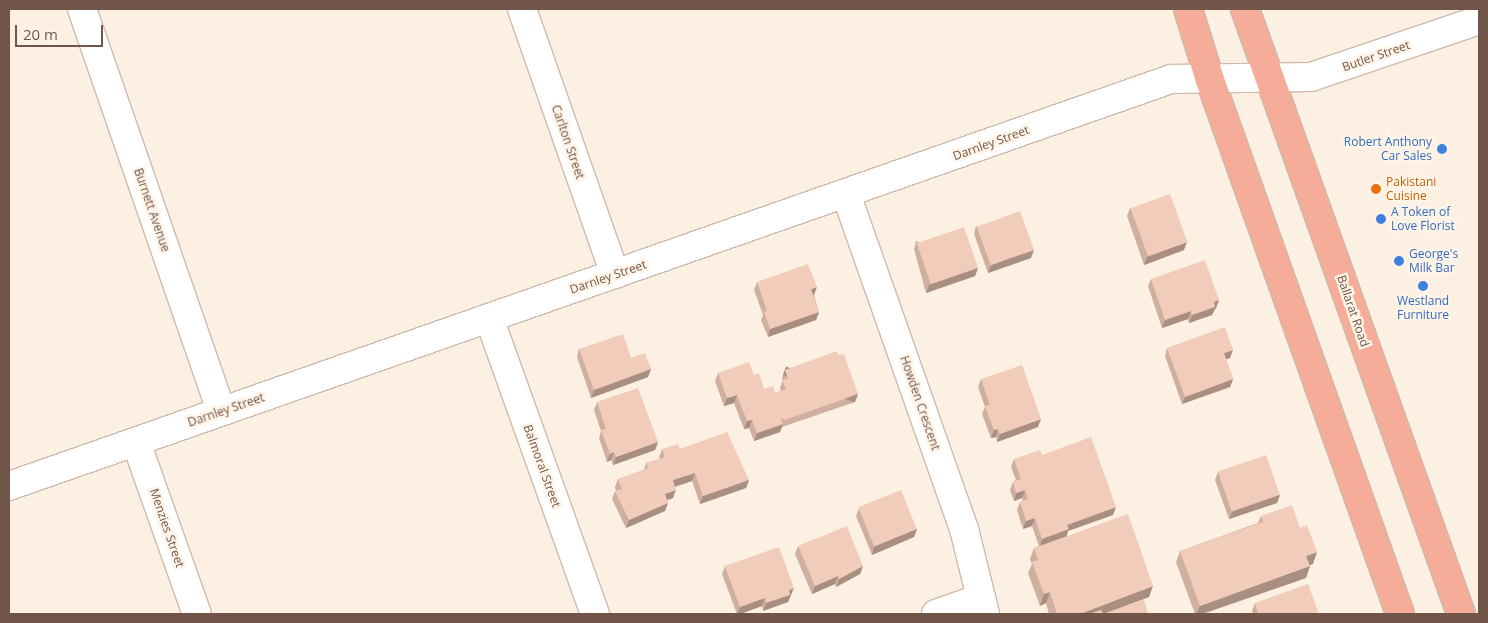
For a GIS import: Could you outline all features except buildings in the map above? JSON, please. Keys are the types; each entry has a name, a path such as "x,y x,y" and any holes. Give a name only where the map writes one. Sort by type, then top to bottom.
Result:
{"highway":[{"path":"1188,9 1210,80 1400,614"},
{"name":"Ballarat Road","path":"1245,9 1461,614"}],"street":[{"name":"Burnett Avenue","path":"82,9 221,411"},
{"name":"Carlton Street","path":"522,9 615,274"},
{"name":"Butler Street","path":"1210,80 1271,80 1324,74 1479,20"},
{"name":"Darnley Street","path":"9,486 1172,79 1210,80"},
{"name":"Howden Crescent","path":"846,194 964,529 983,606"},
{"name":"Balmoral Street","path":"489,318 596,614"},
{"name":"Menzies Street","path":"136,442 197,614"},
{"path":"936,614 983,606"}],"place":[{"name":"Robert Anthony Car Sales","path":"1442,149"},
{"name":"Pakistani Cuisine","path":"1376,189"},
{"name":"A Token of Love Florist","path":"1381,219"},
{"name":"George's Milk Bar","path":"1399,261"},
{"name":"Westland Furniture","path":"1423,286"}]}
